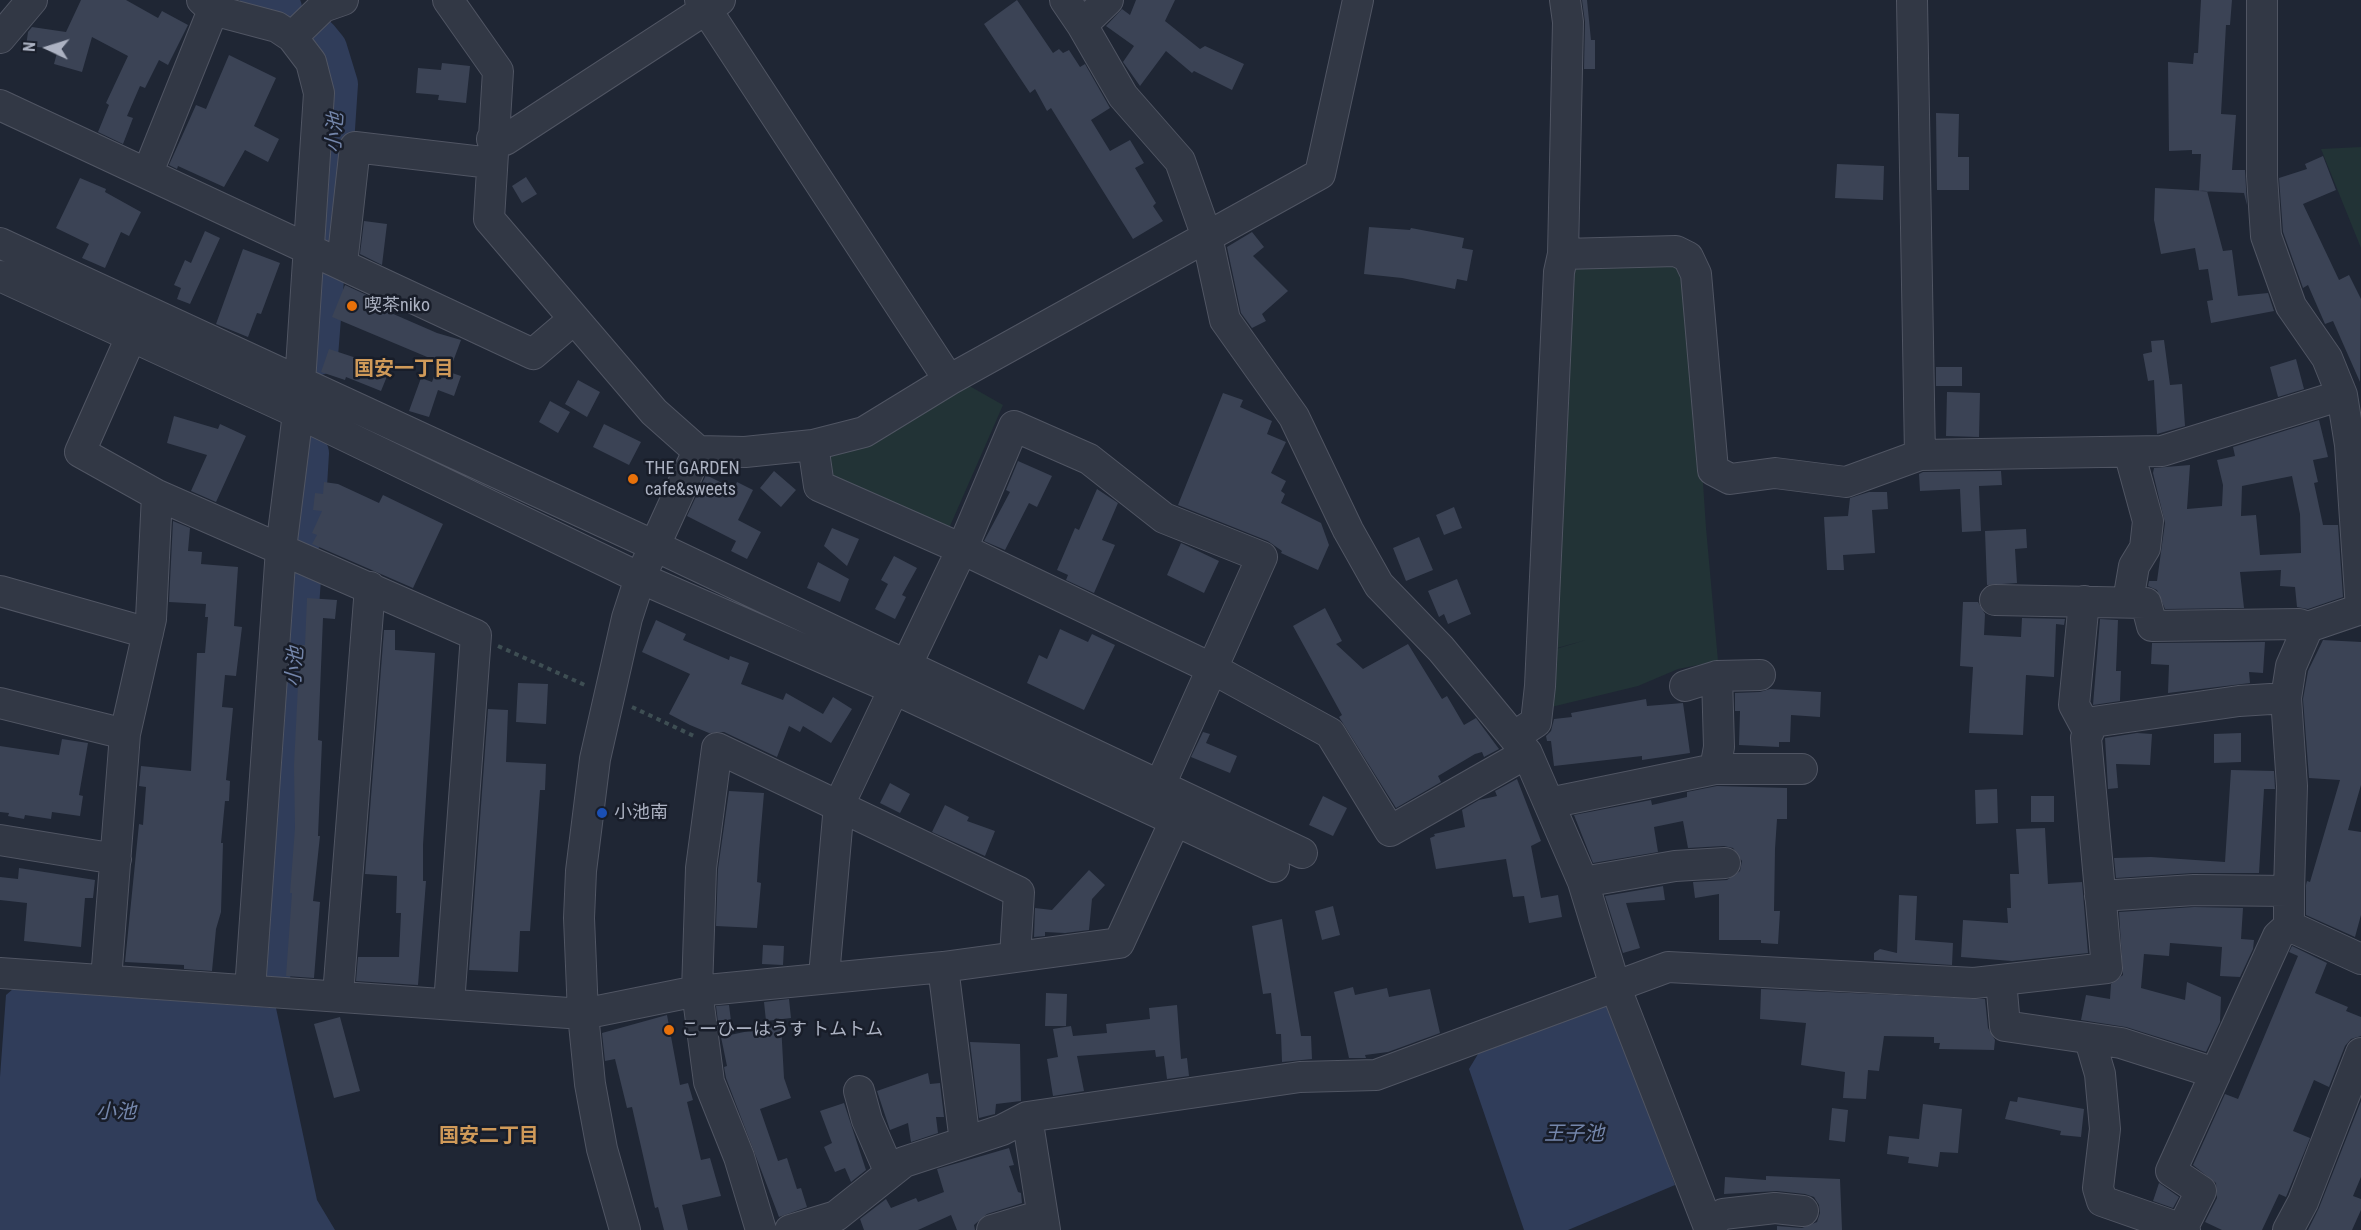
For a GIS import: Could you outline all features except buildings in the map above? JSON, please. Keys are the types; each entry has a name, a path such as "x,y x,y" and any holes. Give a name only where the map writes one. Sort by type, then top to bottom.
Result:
{"street":[{"path":"0,38 32,0"},
{"path":"292,37 323,7 343,0"},
{"path":"448,0 498,71 491,151 489,219 654,412 698,451 745,452 813,445 864,432 949,380 1320,174 1358,0"},
{"path":"1065,0 1123,96 1180,161 1207,237 1225,320 1294,417 1348,530 1379,585 1441,649 1521,745 1583,882 1615,986 1709,1228 1723,1214 1775,1208 1803,1211"},
{"path":"1082,25 1108,0"},
{"path":"813,445 819,486 962,549 1211,668 1330,733 1390,831 1521,745 1536,722 1540,686 1559,272 1563,254 1568,22 1565,0"},
{"path":"1912,0 1920,455"},
{"path":"1995,600 2146,603 2152,626 2299,624 2308,627 2361,609 2355,435 2327,358 2292,306 2266,236 2262,176 2262,0"},
{"path":"342,264 355,147 491,151 709,3 949,380"},
{"path":"148,172 207,5 277,27 292,37 311,62 319,93 298,413 282,549 250,990"},
{"path":"0,105 148,172 532,354 574,319"},
{"path":"0,243 655,546 1174,821 1274,867"},
{"path":"1563,254 1676,251 1688,257 1696,274 1713,470 1730,479 1775,473 1846,482 1920,455 2162,451 2342,395"},
{"path":"0,276 298,413 640,578 900,677 1160,784 1302,852"},
{"path":"131,337 80,452 157,495 370,587 476,636 449,1004"},
{"path":"824,976 839,805 962,549 1014,426 1089,459 1164,518 1262,557 1160,784"},
{"path":"625,1230 602,1149 590,1084 583,1014 579,918 586,823 595,759 627,618 640,578 698,451"},
{"path":"2128,601 2134,566 2145,548 2148,520 2129,452"},
{"path":"106,980 125,734 148,633 157,495"},
{"path":"338,995 370,587"},
{"path":"0,591 148,633"},
{"path":"2084,602 2074,705 2088,731"},
{"path":"2090,1040 2100,1074 2105,1129 2098,1188 2102,1201 2184,1229 2201,1191 2171,1171 2278,936 2289,926 2292,786 2286,698 2291,666 2308,627"},
{"path":"1685,686 1717,676 1760,675"},
{"path":"1715,769 1719,747 1717,676"},
{"path":"790,1230 840,1223 904,1162 1002,1130 1027,1117 1300,1077 1376,1075 1668,967 1974,983 2107,968 2086,738 2093,722 2239,701 2286,698"},
{"path":"0,703 125,734"},
{"path":"761,1230 739,1157 709,1082 698,991 701,868 717,748 1019,892 1016,957"},
{"path":"1549,803 1715,769 1802,769"},
{"path":"0,973 583,1014 698,991 824,976 943,967 1119,943 1174,821"},
{"path":"0,840 116,859"},
{"path":"1583,882 1675,866 1725,863"},
{"path":"2100,896 2194,890 2289,891"},
{"path":"2289,926 2361,959"},
{"path":"943,967 965,1142"},
{"path":"2001,980 2005,1026 2121,1043 2215,1073"},
{"path":"2288,1230 2302,1202 2361,1053"},
{"path":"859,1091 867,1120 890,1173"},
{"path":"992,1230 1043,1222 1027,1117"}],"shaded area":[{"path":"2361,147 2361,248 2321,149"},
{"path":"1673,257 1690,286 1706,528 1718,661 1678,669 1638,686 1543,709 1546,652 1586,640 1546,651 1568,260"},
{"path":"966,384 1003,405 950,526 937,529 826,473 827,459"}],"water":[{"name":"小池","path":"13,989 276,1008 317,1200 335,1230 0,1230 0,1077 6,995"},
{"name":"王子池","path":"1600,1002 1612,1009 1675,1185 1568,1230 1524,1230 1469,1069 1484,1044"}],"waterway":[{"name":"小池","path":"259,0 283,8"},
{"name":"小池","path":"319,37 328,48 339,84 329,233"},
{"name":"小池","path":"319,356 325,279"},
{"name":"小池","path":"305,535 310,453"},
{"name":"小池","path":"273,969 302,579"}],"place":[{"name":"喫茶niko","path":"352,306"},
{"name":"THE GARDEN cafe&sweets","path":"633,479"},
{"name":"小池南","path":"602,813"},
{"name":"こーひーはうす トムトム","path":"669,1030"}],"district":[{"name":"国安一丁目","path":"404,370"},
{"name":"国安二丁目","path":"489,1137"}]}
